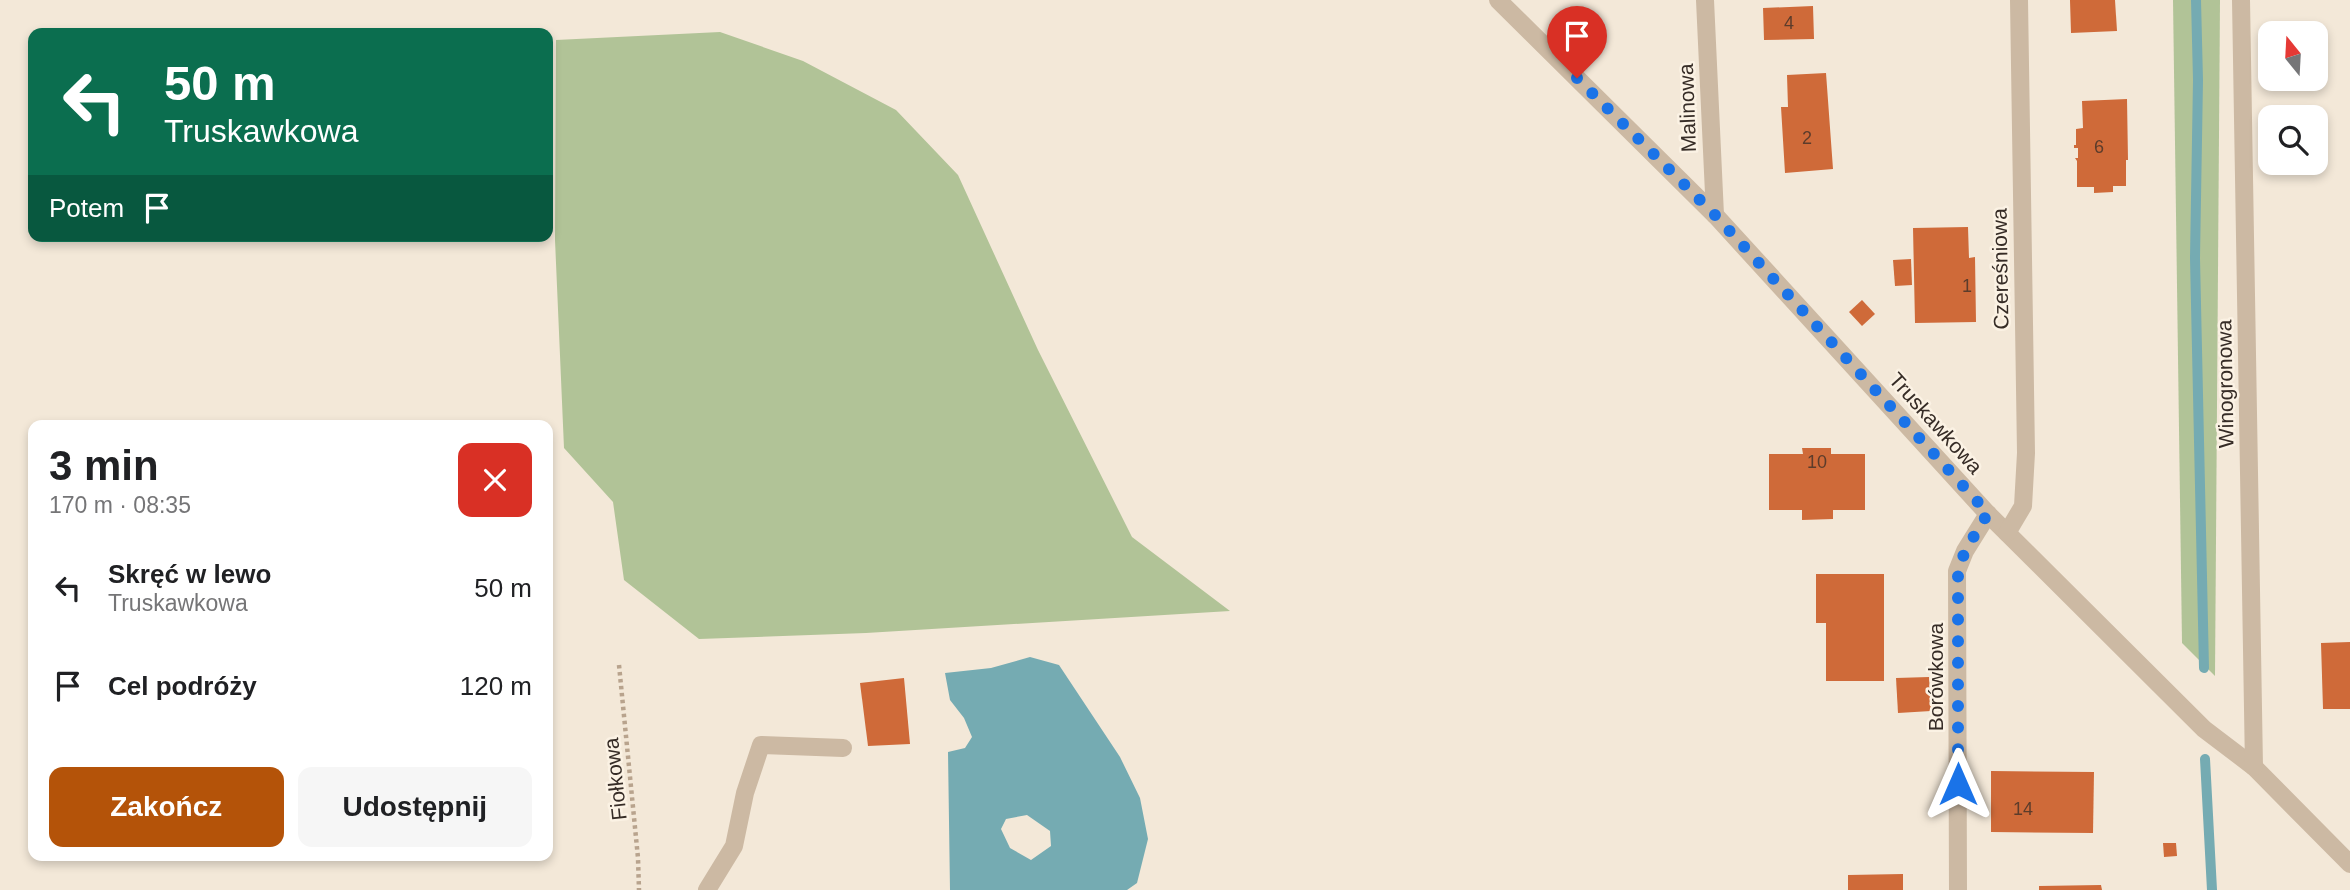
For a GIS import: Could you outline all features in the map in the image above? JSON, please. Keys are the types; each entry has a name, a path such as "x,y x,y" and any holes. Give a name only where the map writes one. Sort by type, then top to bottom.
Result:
{"street":[{"name":"Truskawkowa","path":"1498,0 1715,215 2007,533 2204,729 2254,766 2350,864"},
{"name":"Malinowa","path":"1705,0 1715,215"},
{"name":"Czereśniowa","path":"2007,533 2022,506 2026,453 2019,0"},
{"name":"Winogronowa","path":"2241,0 2254,766"},
{"name":"Borówkowa","path":"1958,890 1958,571 1965,551 1988,513"},
{"path":"707,890 734,846 745,793 761,745 843,748"}],"path":[{"name":"Fiołkowa","path":"620,665 639,890"}],"green space":[{"path":"2173,0 2220,0 2215,676 2182,643"},
{"path":"720,32 803,61 896,110 958,175 1038,350 1132,537 1230,611 866,633 699,639 624,580 613,502 564,448 555,240 556,40"}],"water":[{"path":"1030,657 1059,665 1120,757 1140,798 1148,839 1137,883 1127,890 950,890 948,752 965,748 972,737 964,718 950,700 945,673 991,668","holes":["1027,815 1050,831 1051,846 1031,860 1010,848 1001,829 1006,819"]}],"building":[{"path":"2070,0 2115,0 2117,31 2071,33"},
{"path":"1813,6 1814,39 1764,40 1763,8"},
{"path":"1826,73 1833,169 1785,173 1781,107 1788,107 1787,75"},
{"path":"2127,99 2126,186 2113,186 2113,192 2094,193 2094,187 2077,187 2075,158 2078,158 2078,148 2074,148 2074,145 2076,129 2083,128 2082,101"},
{"path":"1968,227 1969,258 1975,257 1976,322 1915,323 1913,228"},
{"path":"1911,259 1912,285 1895,286 1893,260"},
{"path":"1862,300 1875,314 1862,326 1849,312"},
{"path":"1802,448 1831,448 1831,454 1865,454 1865,510 1833,510 1833,519 1802,520 1802,510 1769,510 1769,454 1803,454"},
{"path":"1816,574 1884,574 1884,681 1826,681 1826,623 1816,623"},
{"path":"2350,642 2350,709 2323,709 2321,643"},
{"path":"1929,677 1931,711 1898,713 1896,678"},
{"path":"904,678 910,744 868,746 860,683"},
{"path":"1991,771 2094,772 2093,833 1991,832"},
{"path":"2163,843 2176,843 2177,856 2164,857"},
{"path":"1903,874 1903,890 1848,890 1848,875"},
{"path":"2101,885 2102,890 2039,890 2039,886"}],"waterway":[{"path":"2196,0 2198,80 2195,258 2204,668"},
{"path":"2205,759 2212,890"}],"route":[{"path":"1577,78 1715,215 1988,513 1965,551 1958,571 1958,784"}]}
